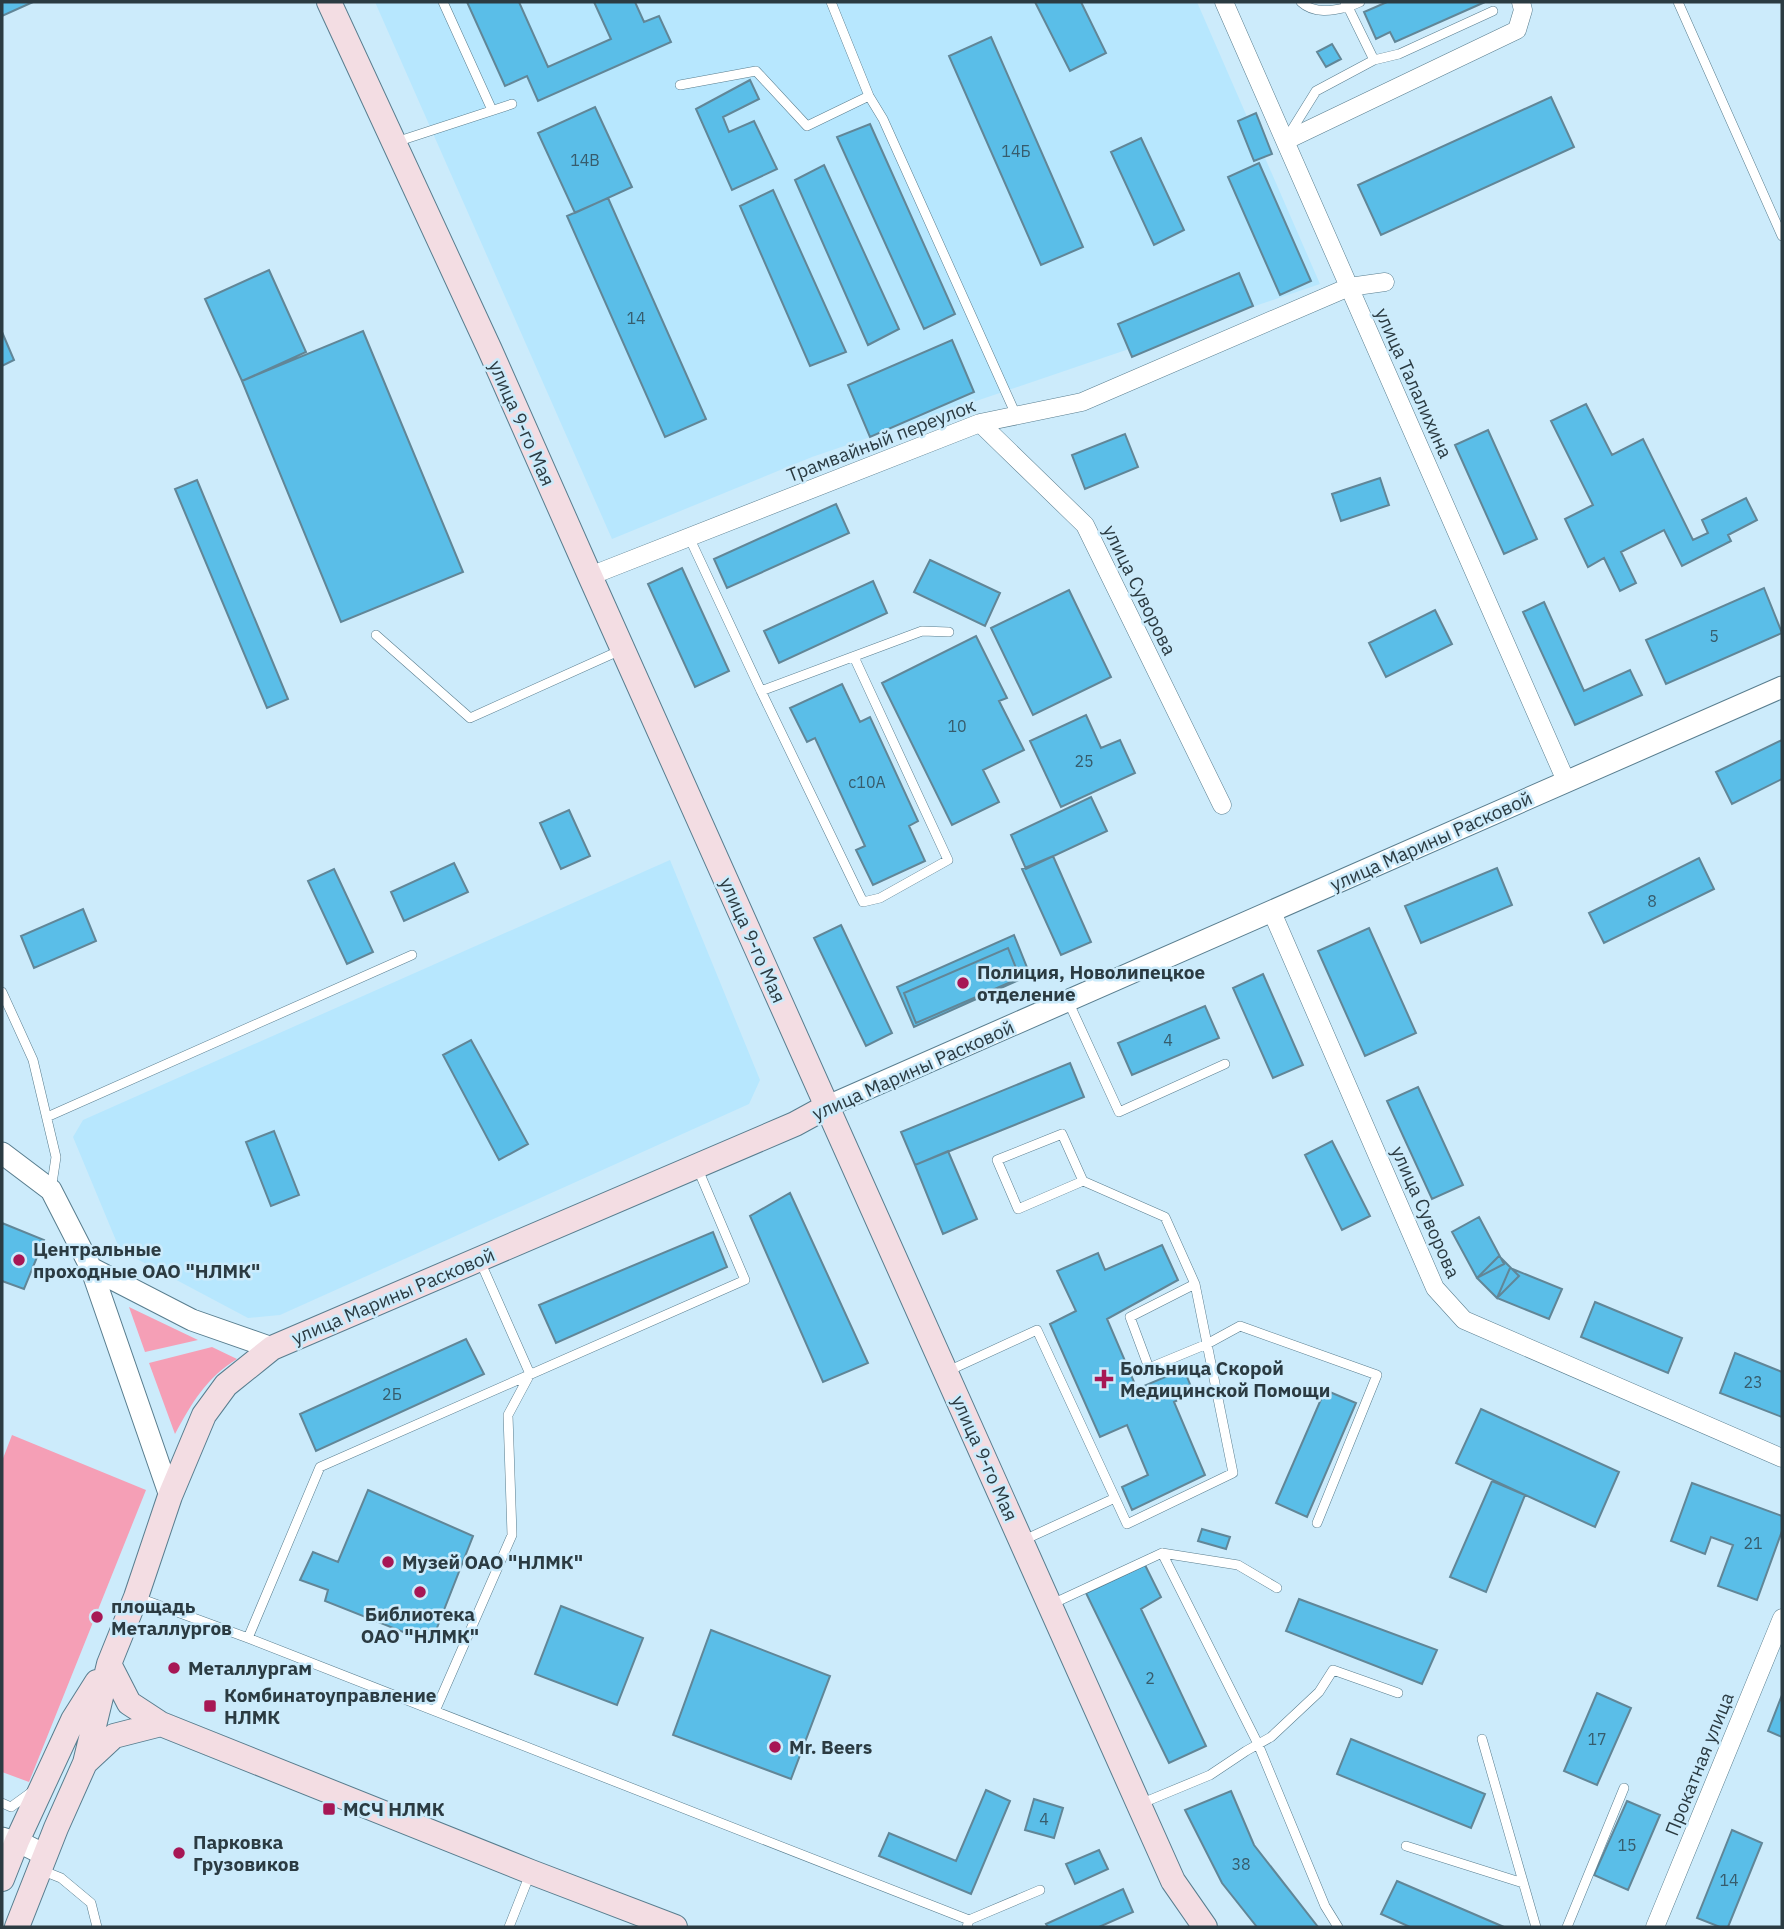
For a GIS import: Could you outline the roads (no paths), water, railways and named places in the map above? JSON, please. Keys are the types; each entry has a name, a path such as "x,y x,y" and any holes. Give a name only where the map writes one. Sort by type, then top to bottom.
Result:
{"main road":[{"name":"улица 9-го Мая","path":"331,2 490,350 1173,1881"},
{"name":"улица Марины Расковой","path":"272,1348 795,1124 828,1106"},
{"path":"17,1927 85,1763 109,1664 136,1597 170,1496 204,1415 226,1385 272,1348"},
{"path":"109,1664 129,1703 161,1724 676,1927"},
{"path":"2,1880 9,1841 45,1781 73,1720 109,1664"},
{"path":"85,1763 114,1736 161,1724"},
{"path":"1173,1881 1184,1927"},
{"path":"1173,1881 1205,1927"}],"street":[{"name":"улица Талалихина","path":"1224,2 1566,781"},
{"path":"1285,141 1517,30 1523,10 1521,2"},
{"name":"Трамвайный переулок","path":"590,576 980,422 1082,402 1349,287 1385,282"},
{"name":"улица Суворова","path":"980,422 1085,525 1222,805"},
{"name":"улица Марины Расковой","path":"828,1106 1782,687"},
{"name":"улица Суворова","path":"1272,912 1434,1288 1464,1320 1782,1458"},
{"path":"2,1153 51,1190 91,1268 170,1496"},
{"path":"91,1268 192,1320 272,1348"},
{"name":"Прокатная улица","path":"1655,1927 1782,1618"},
{"path":"9,1841 42,1862"}],"lane":[{"path":"443,2 492,110"},
{"path":"831,2 869,96 883,119 1016,415"},
{"path":"1301,2 1321,11 1360,2"},
{"path":"1678,2 1782,236"},
{"path":"1347,5 1374,60"},
{"path":"1285,141 1316,91 1374,60 1399,54 1493,11"},
{"path":"680,85 756,71 807,126 869,96"},
{"path":"394,142 512,104"},
{"path":"689,537 863,902 880,898 948,860 854,657"},
{"path":"761,691 922,631 949,632"},
{"path":"376,635 470,718 623,649"},
{"path":"47,1117 412,956"},
{"path":"2,992 33,1060 56,1157 51,1190"},
{"path":"1068,1001 1119,1112 1226,1064"},
{"path":"946,1372 1037,1330 1127,1524 1233,1473 1195,1283 1165,1217 1083,1181 1062,1134 997,1160 1018,1209 1083,1181"},
{"path":"248,1637 320,1467 745,1280 696,1165"},
{"path":"480,1259 530,1374"},
{"path":"1195,1283 1130,1317 1149,1368 1207,1344 1240,1326 1377,1376 1317,1523"},
{"path":"435,1711 512,1535 508,1415 530,1374"},
{"path":"1022,1541 1115,1498"},
{"path":"1163,1553 1258,1744 1325,1906 1338,1927"},
{"path":"1050,1605 1163,1553 1238,1565 1276,1588"},
{"path":"136,1597 248,1637 968,1924 1040,1890"},
{"path":"1139,1804 1210,1775 1271,1737 1320,1692 1332,1670 1398,1693"},
{"path":"1482,1739 1536,1927"},
{"path":"2,1803 11,1807 45,1781"},
{"path":"1567,1927 1625,1788"},
{"path":"1406,1846 1524,1883"},
{"path":"42,1862 91,1903 97,1927"},
{"path":"509,1927 531,1872"}],"place":[{"name":"Полиция, Новолипецкое отделение","path":"963,983"},
{"name":"Центральные проходные ОАО \"НЛМК\"","path":"19,1260"},
{"name":"Больница Скорой Медицинской Помощи","path":"1104,1379"},
{"name":"Музей ОАО \"НЛМК\"","path":"388,1562"},
{"name":"Библиотека ОАО \"НЛМК\"","path":"420,1592"},
{"name":"площадь Металлургов","path":"97,1617"},
{"name":"Металлургам","path":"174,1668"},
{"name":"Комбинатоуправление НЛМК","path":"210,1706"},
{"name":"Mr. Beers","path":"775,1747"},
{"name":"МСЧ НЛМК","path":"329,1809"},
{"name":"Парковка Грузовиков","path":"179,1853"}]}
